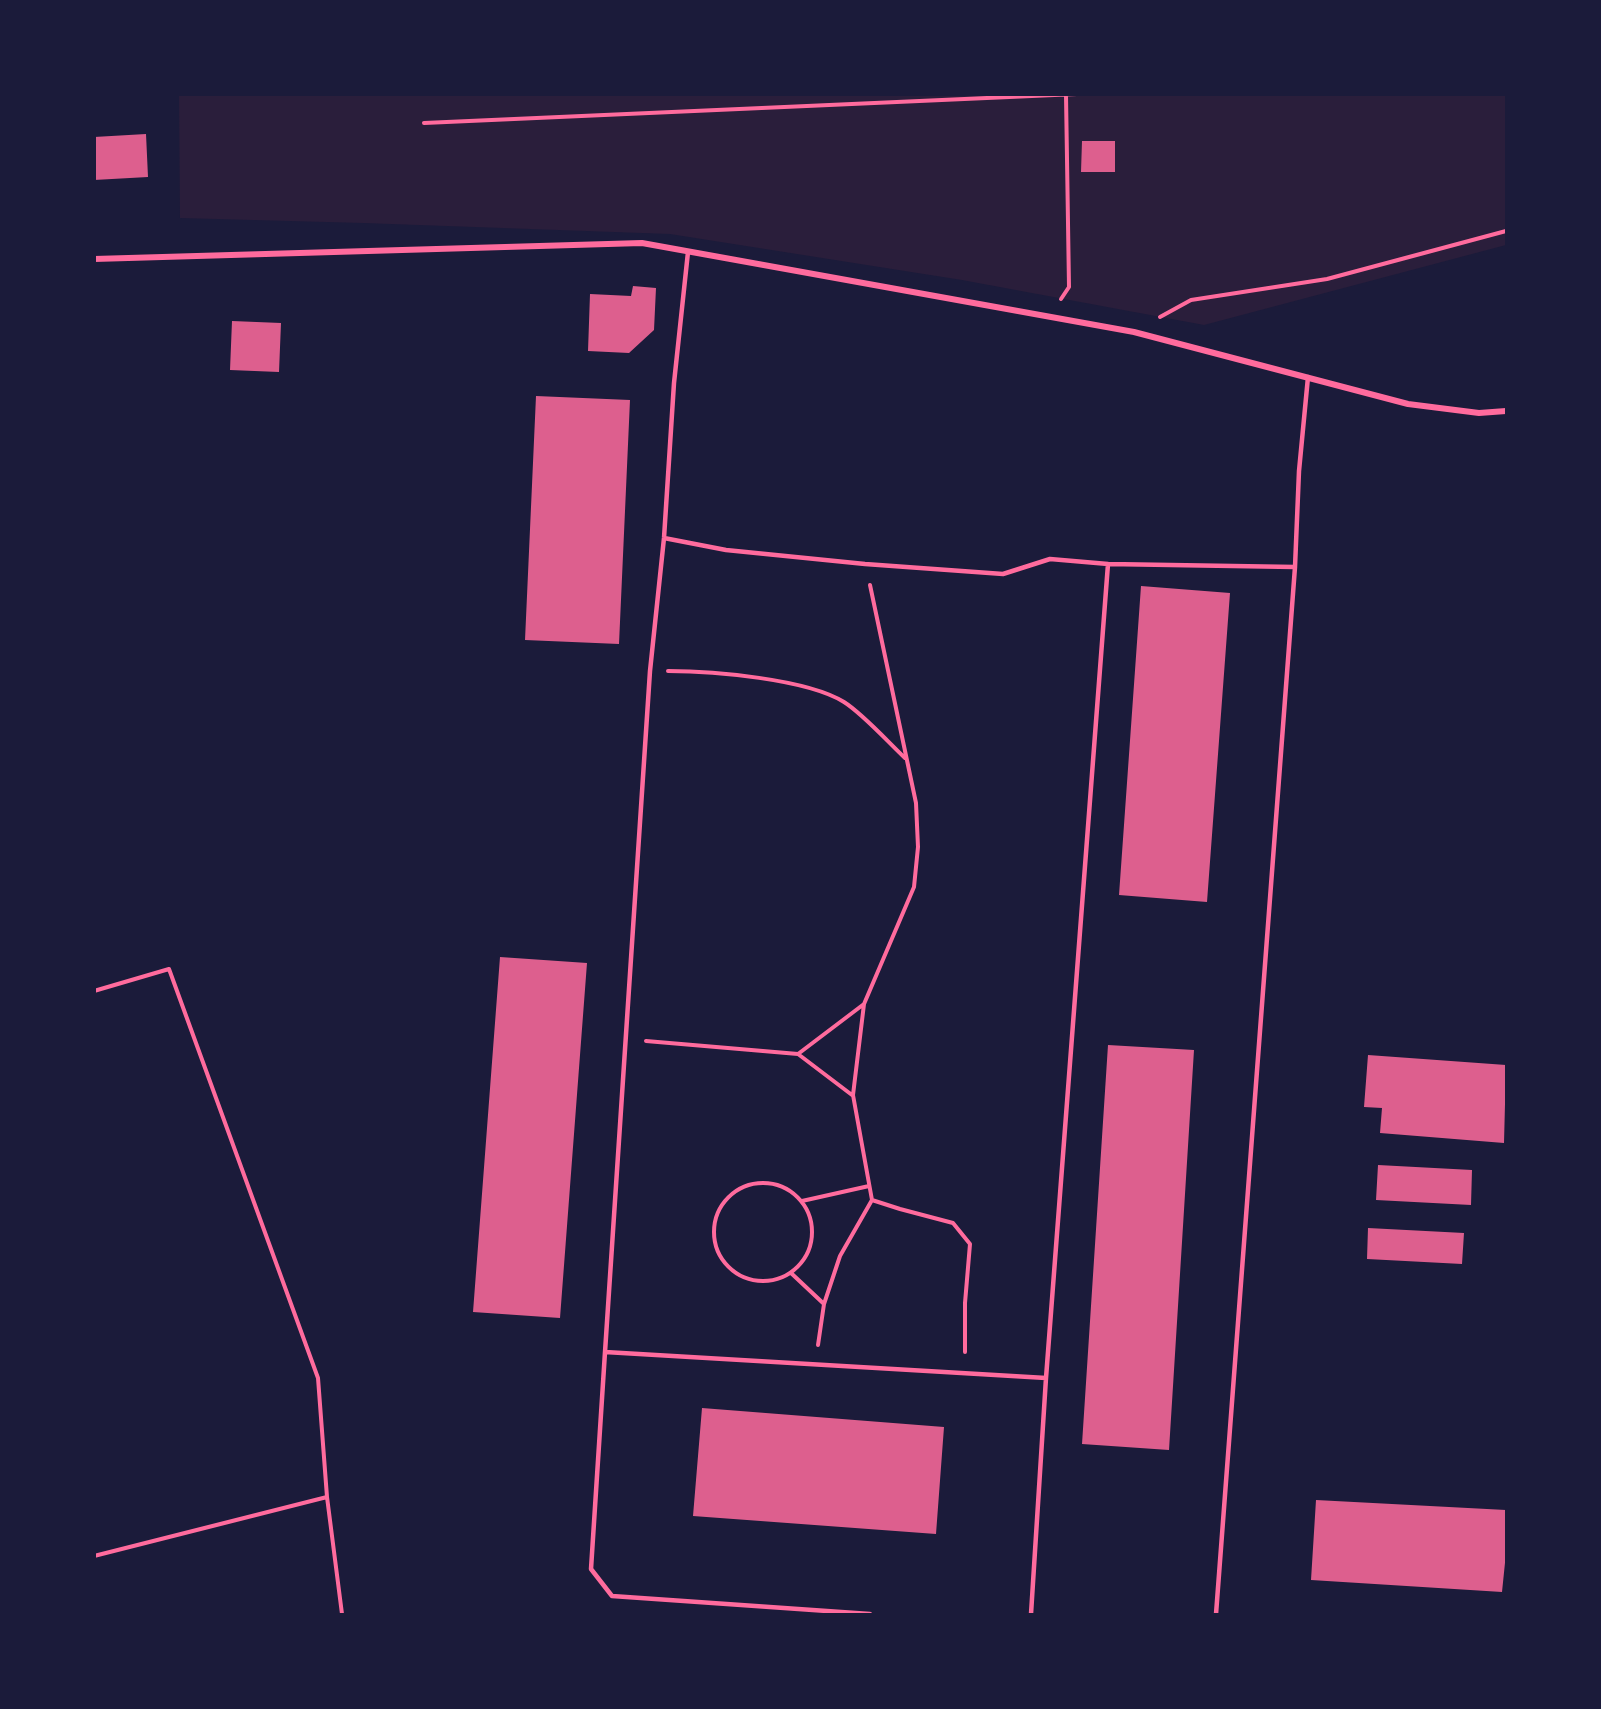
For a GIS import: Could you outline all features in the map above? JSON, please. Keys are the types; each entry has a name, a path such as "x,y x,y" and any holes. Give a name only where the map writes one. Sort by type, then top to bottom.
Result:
{"street":[{"path":"94,259 642,243 1134,332 1407,404 1479,413 1506,411"}],"lane":[{"path":"688,252 674,383 664,538 650,670 591,1569 612,1596 870,1614"},
{"path":"1216,1614 1295,567 1299,471 1308,377"},
{"path":"664,538 726,550 866,564 1003,574 1050,559 1108,564 1295,567"},
{"path":"1031,1614 1046,1377 1108,564"},
{"path":"605,1352 1046,1377"}],"path":[{"path":"424,123 1077,94"},
{"path":"1066,95 1069,286"},
{"path":"1134,332 1191,300 1327,279 1506,231"},
{"path":"815,1364 824,1304 840,1256 872,1200 853,1095 864,1004 914,887 918,847 916,803 866,564"},
{"path":"650,670 696,671 804,686 843,702 906,758"},
{"path":"94,991 169,969 318,1378 327,1497 342,1614"},
{"path":"798,1054 864,1004"},
{"path":"626,1039 798,1054 853,1095"},
{"path":"758,1183 774,1184 790,1191 802,1201 809,1215 812,1232 810,1247 803,1261 791,1273 776,1280 760,1282 744,1278 730,1269 720,1257 714,1241 713,1225 724,1202 742,1187 758,1183"},
{"path":"802,1201 869,1186"},
{"path":"872,1200 953,1223 970,1244 964,1303 965,1373"},
{"path":"791,1273 824,1304"},
{"path":"94,1556 327,1497"}],"shaded area":[{"path":"179,95 1506,95 1506,245 1204,325 962,280 670,234 180,218"}],"building":[{"path":"146,134 148,177 94,180 94,137"},
{"path":"1082,141 1115,141 1115,172 1081,172"},
{"path":"633,286 656,288 654,330 629,353 588,351 590,294 631,296"},
{"path":"232,321 281,323 279,372 230,370"},
{"path":"536,396 630,400 619,644 525,640"},
{"path":"1141,586 1230,593 1207,902 1119,895"},
{"path":"500,957 587,963 560,1318 473,1312"},
{"path":"1108,1045 1194,1050 1169,1450 1082,1444"},
{"path":"1368,1055 1506,1065 1504,1143 1380,1133 1382,1108 1364,1107"},
{"path":"1378,1165 1472,1170 1471,1205 1376,1200"},
{"path":"1368,1228 1464,1233 1462,1264 1367,1259"},
{"path":"702,1408 944,1427 936,1534 693,1516"},
{"path":"1316,1500 1506,1510 1506,1553 1502,1592 1311,1580"}]}
